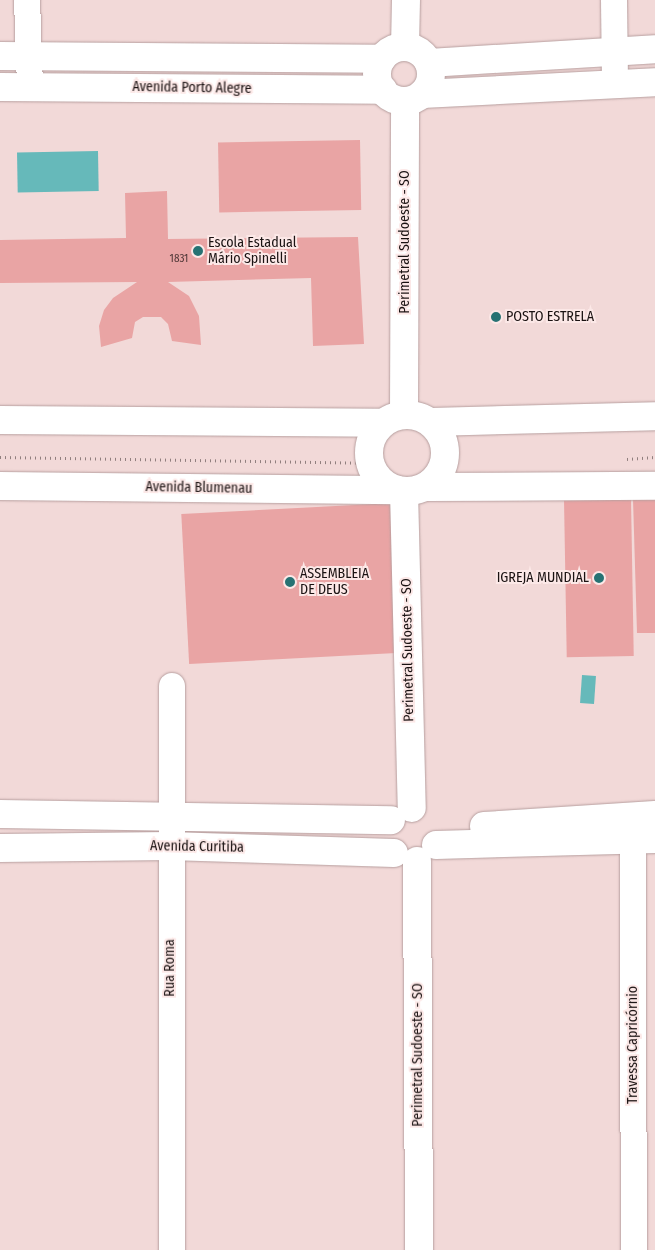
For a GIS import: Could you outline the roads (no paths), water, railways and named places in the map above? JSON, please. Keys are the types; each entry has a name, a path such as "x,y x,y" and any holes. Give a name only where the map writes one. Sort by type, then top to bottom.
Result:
{"street":[{"path":"27,0 30,86"},
{"name":"Perimetral Sudoeste - SO","path":"404,95 378,72 393,53 406,0"},
{"path":"614,0 613,50 615,82"},
{"path":"0,56 29,54 393,53 419,51 428,63 613,50 655,49"},
{"name":"Perimetral Sudoeste - SO","path":"404,95 431,80 428,63"},
{"name":"Avenida Porto Alegre","path":"0,87 30,86 404,95 615,82 655,82"},
{"name":"Perimetral Sudoeste - SO","path":"404,95 393,419 371,441 380,480 409,489 402,814 386,837 421,847 419,1250"},
{"path":"0,420 393,419 431,422 655,416"},
{"path":"409,489 444,465 443,437 431,422"},
{"name":"Avenida Blumenau","path":"0,486 409,489 655,486"},
{"name":"Rua Roma","path":"172,686 170,814 172,1250"},
{"path":"0,814 429,814 421,847"},
{"name":"Avenida Curitiba","path":"421,847 655,815"},
{"name":"Avenida Curitiba","path":"0,848 170,846 421,847 644,839"},
{"name":"Travessa Capricórnio","path":"634,1250 644,839"}],"water":[{"path":"98,151 99,191 18,192 17,152"},
{"path":"582,675 596,676 594,704 580,703"}],"place":[{"name":"Escola Estadual Mário Spinelli","path":"198,251"},
{"name":"POSTO ESTRELA","path":"496,317"},
{"name":"IGREJA MUNDIAL","path":"599,578"},
{"name":"ASSEMBLEIA DE DEUS","path":"290,582"}]}
